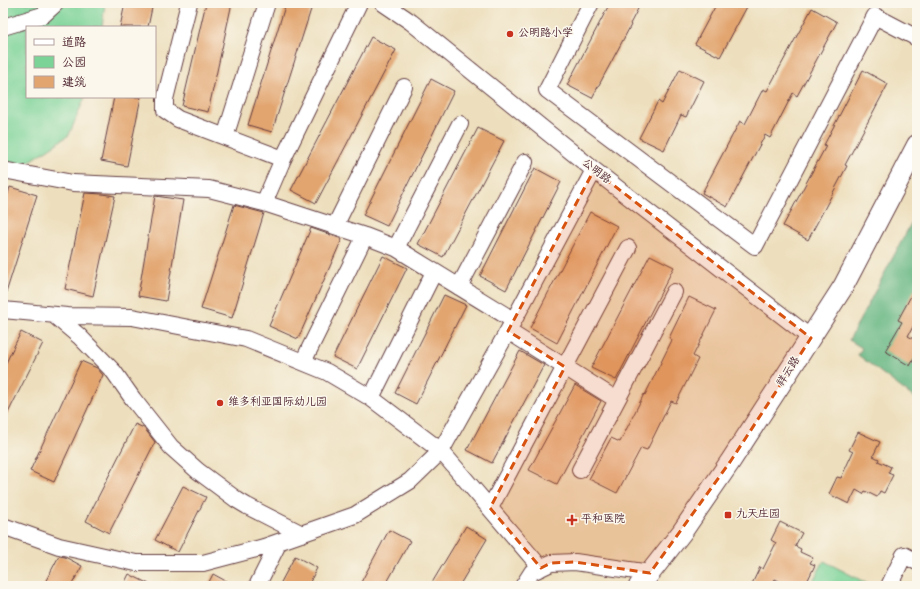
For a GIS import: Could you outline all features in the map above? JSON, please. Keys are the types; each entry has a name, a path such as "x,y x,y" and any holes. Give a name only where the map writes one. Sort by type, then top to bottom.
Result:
{"main road":[{"name":"祥云路","path":"645,580 682,532 730,462 843,287 917,145"}],"street":[{"path":"3,27 43,15 56,3"},
{"path":"190,3 165,99 165,110 178,120 283,159"},
{"path":"225,137 267,3"},
{"path":"264,203 283,159 359,3"},
{"name":"公明路","path":"383,3 411,22 594,170 811,338"},
{"path":"591,3 548,90 755,246 875,16 917,38"},
{"path":"335,226 404,87"},
{"path":"396,248 460,124"},
{"path":"459,287 525,162"},
{"path":"3,170 73,183 209,189 264,203 365,236 396,248 459,287 565,367 617,400"},
{"path":"3,526 59,546 136,563 203,563 280,542 355,515 410,481 441,451 511,326 594,170"},
{"path":"303,362 365,236"},
{"path":"490,508 628,248"},
{"path":"371,398 434,272"},
{"path":"580,470 674,292"},
{"path":"3,310 67,316 132,317 246,339 327,372 371,398 441,451 541,568"},
{"path":"54,315 79,336 114,372 133,399 171,447 198,471 242,503 302,534"},
{"path":"257,586 280,542"},
{"path":"888,586 904,555 917,562"},
{"path":"523,586 532,572 551,562 575,562 645,580"}],"highlighted area":[{"path":"594,170 811,338 730,462 650,573 575,562 551,563 541,568 490,508 565,367 508,331"}],"green space":[{"path":"3,3 105,3 102,26 26,26 26,98 85,98 69,135 23,166 3,162"},
{"path":"917,212 917,285 910,326 906,335 917,341 917,400 858,355 862,348 849,340"},
{"path":"824,561 872,586 810,586"}],"building":[{"path":"125,3 153,3 148,26 120,26"},
{"path":"206,3 232,3 208,112 182,106"},
{"path":"286,3 313,3 272,132 248,125"},
{"path":"610,3 641,3 592,98 567,85"},
{"path":"717,3 749,3 720,57 695,44"},
{"path":"812,8 837,22 797,96 793,93 770,138 765,135 727,207 702,193 740,121 745,124 763,89 767,91"},
{"path":"371,37 396,50 316,203 291,190"},
{"path":"680,69 704,81 686,117 681,115 664,150 639,138 658,101 662,104"},
{"path":"863,70 888,84 845,165 847,166 808,240 783,226 826,146 824,145"},
{"path":"431,79 454,91 387,226 363,215"},
{"path":"114,98 141,98 127,166 101,161"},
{"path":"478,128 504,141 443,257 418,244"},
{"path":"535,168 561,182 506,290 480,276"},
{"path":"10,187 37,195 5,296 3,296 3,210"},
{"path":"85,193 115,196 93,296 65,289"},
{"path":"155,196 183,200 166,301 138,296"},
{"path":"234,205 264,213 232,318 201,309"},
{"path":"590,212 617,226 557,343 530,328"},
{"path":"311,228 342,239 298,339 269,326"},
{"path":"650,255 674,267 616,380 591,368"},
{"path":"383,256 407,268 357,369 333,357"},
{"path":"917,285 917,319 908,336 917,341 917,353 910,366 885,351 902,322 898,320"},
{"path":"444,295 466,305 416,404 395,393"},
{"path":"689,297 716,310 693,356 698,359 676,403 671,401 647,450 641,448 617,493 589,479 611,438 620,442 672,340 669,338"},
{"path":"21,332 43,343 3,423 3,369"},
{"path":"520,351 544,365 492,463 467,450"},
{"path":"81,361 97,368 103,375 54,482 30,471"},
{"path":"575,385 601,401 557,484 529,470"},
{"path":"135,424 144,428 155,442 109,533 86,521"},
{"path":"858,432 880,442 873,456 879,459 878,461 891,467 888,473 893,475 884,493 880,491 877,497 865,491 863,494 856,490 849,504 829,494 837,477 841,478 853,452 849,450"},
{"path":"183,486 206,497 178,552 155,540"},
{"path":"780,522 802,533 795,546 801,549 800,552 813,558 810,563 815,565 806,584 802,582 800,586 787,582 785,584 775,579 772,586 751,586 760,567 763,569 776,543 771,540"},
{"path":"466,526 487,539 459,586 430,586"},
{"path":"389,530 410,541 385,586 359,586"},
{"path":"59,556 65,557 82,566 71,586 43,586"},
{"path":"295,556 317,568 308,586 279,586"},
{"path":"129,574 153,586 123,586"},
{"path":"213,574 235,586 207,586"}],"place":[{"name":"公明路小学","path":"510,34"},
{"name":"维多利亚国际幼儿园","path":"220,403"},
{"name":"九天庄园","path":"728,515"},
{"name":"平和医院","path":"572,520"}]}
